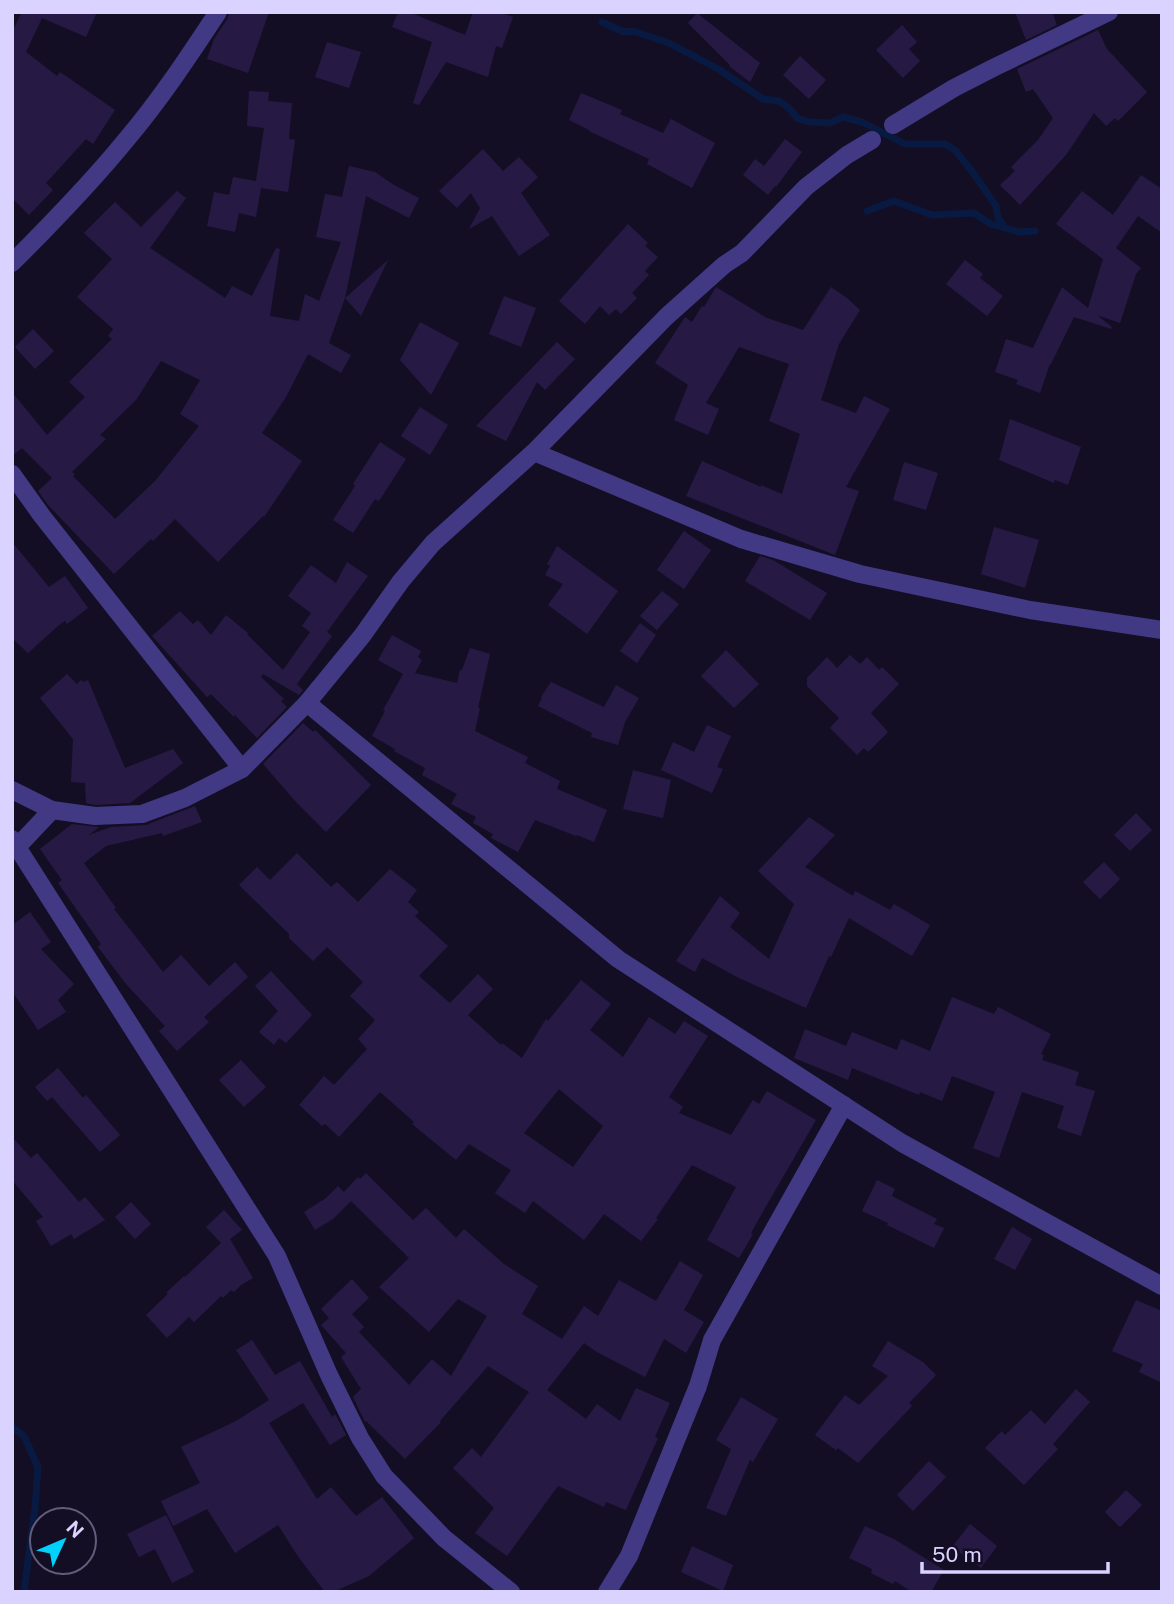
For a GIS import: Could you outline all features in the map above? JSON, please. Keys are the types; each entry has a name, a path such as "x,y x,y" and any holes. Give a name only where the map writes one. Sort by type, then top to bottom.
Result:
{"street":[{"path":"12,263 65,210 127,139 178,73 218,12"},
{"path":"893,125 954,88 1110,12"},
{"path":"12,790 52,810 95,816 142,814 185,797 242,769 307,703 433,544 534,452 666,317 724,265 742,253 806,187 847,155 872,140"},
{"path":"534,452 741,539 860,574 1030,610 1162,630"},
{"path":"12,474 42,516 242,769"},
{"path":"307,703 618,959 902,1143 1162,1286"},
{"path":"52,810 15,843 278,1256 360,1438 384,1476 443,1538 511,1592"},
{"path":"607,1592 629,1556 698,1386 712,1340 845,1105"}],"building":[{"path":"22,12 97,12 86,37 42,18 26,52 57,76 60,72 115,110 93,144 86,139 46,183 53,190 29,215 12,198 12,32"},
{"path":"229,12 269,12 248,73 207,59 214,39"},
{"path":"398,12 409,12 465,35 473,12 499,12 513,17 502,48 496,46 488,77 446,62 419,105 413,103 432,42 392,27"},
{"path":"1015,12 1052,12 1057,25 1026,40"},
{"path":"697,13 760,63 750,82 729,66 688,23"},
{"path":"902,25 917,42 909,49 920,61 903,78 876,50"},
{"path":"1098,30 1107,49 1147,92 1118,121 1115,118 1106,126 1094,113 1066,155 1020,205 1000,185 1015,171 1011,167 1038,140 1053,118 1033,89 1026,92 1017,69"},
{"path":"327,42 361,52 349,88 315,77"},
{"path":"800,56 826,80 809,99 783,75"},
{"path":"249,91 269,92 268,101 292,103 289,139 295,140 288,192 261,188 256,217 239,213 235,232 207,226 214,192 229,195 233,177 256,181 264,128 247,126"},
{"path":"581,93 622,110 620,114 663,133 671,119 715,143 692,188 647,164 649,159 569,120"},
{"path":"785,139 802,152 768,195 743,175 755,159 764,166"},
{"path":"483,149 503,171 519,157 538,177 521,193 550,235 519,256 492,216 469,229 480,208 471,193 457,208 439,191"},
{"path":"349,166 375,172 419,198 409,218 366,196 345,298 329,343 351,355 341,373 308,354 286,397 262,433 302,461 264,517 218,562 175,519 114,574 38,491 52,478 22,448 12,456 12,392 47,435 85,397 69,382 112,339 108,336 113,329 77,297 112,259 84,233 115,202 141,227 177,191 186,198 150,248 225,298 232,286 252,296 276,248 280,249 270,316 299,321 305,294 319,301 341,242 316,237 325,194 342,197","holes":["161,361 200,380 180,414 199,426 155,481 115,519 72,472 106,439 100,435 136,400"]},
{"path":"1141,175 1162,189 1162,233 1138,216 1116,248 1141,268 1136,274 1120,323 1097,315 1112,327 1111,329 1074,317 1050,364 1040,393 1016,384 1018,380 995,372 1006,339 1033,348 1062,287 1088,308 1103,259 1056,224 1082,191 1113,215"},
{"path":"628,224 648,243 645,246 658,257 645,271 649,275 632,293 637,298 621,314 616,309 609,315 600,306 585,324 559,301"},
{"path":"388,260 361,316 345,298"},
{"path":"965,260 983,274 980,278 1003,296 987,316 946,284"},
{"path":"716,287 767,318 803,330 831,287 860,310 839,344 821,400 856,413 864,396 890,409 846,487 859,491 835,555 686,496 702,461 782,494 800,434 769,421 789,364 739,347 706,403 719,409 708,435 674,420 688,385 655,363 685,317 692,322"},
{"path":"504,296 536,308 521,347 489,334"},
{"path":"420,322 459,343 431,395 400,360"},
{"path":"33,329 54,351 35,369 15,347"},
{"path":"557,342 575,359 545,390 537,382 506,441 476,426"},
{"path":"420,407 448,425 430,455 401,436"},
{"path":"1010,419 1081,447 1068,485 1055,480 1054,483 999,460"},
{"path":"380,442 406,459 379,501 375,499 353,533 333,520"},
{"path":"904,462 938,473 926,510 893,500"},
{"path":"994,527 1039,540 1025,588 981,574"},
{"path":"684,531 711,550 684,589 657,570"},
{"path":"12,542 49,587 65,576 88,608 67,624 65,621 59,625 28,653 12,638"},
{"path":"557,546 618,591 587,634 548,605 563,584 545,575 550,566 547,564"},
{"path":"760,556 773,560 827,593 810,620 745,581"},
{"path":"347,562 368,576 327,632 332,636 297,684 303,690 299,695 263,674 261,677 284,699 281,701 287,707 257,738 211,694 207,697 152,636 180,611 193,624 198,620 211,635 226,615 248,633 283,670 310,632 302,626 311,613 288,596 311,565 336,583"},
{"path":"662,591 679,604 657,630 640,616"},
{"path":"640,623 656,635 637,663 620,651"},
{"path":"392,635 421,651 418,657 422,660 415,673 457,683 470,648 490,654 475,731 528,757 525,763 560,781 557,789 607,810 594,842 535,820 518,852 491,838 493,834 473,823 476,817 451,804 457,794 422,775 425,768 372,736 403,674 378,660"},
{"path":"726,650 759,684 734,708 701,676"},
{"path":"850,655 860,664 867,657 879,670 882,667 899,684 871,713 888,732 868,752 864,748 857,755 830,728 839,718 807,686 807,678 827,657 837,668"},
{"path":"67,674 77,684 81,680 88,680 125,768 173,749 183,763 130,803 86,803 85,783 71,782 73,739 40,698"},
{"path":"551,682 604,707 616,685 639,698 625,722 618,745 591,737 592,733 538,706"},
{"path":"303,723 313,732 315,730 371,785 326,832 263,764"},
{"path":"707,725 731,736 717,767 723,769 712,793 661,770 673,742 694,752"},
{"path":"633,770 671,780 663,818 623,809"},
{"path":"195,806 202,822 163,836 162,833 106,846 84,863 116,908 114,909 163,972 181,955 209,986 235,962 248,977 204,1017 209,1022 177,1051 159,1031 165,1026 126,984 98,947 101,944 58,883 62,880 40,849 72,824 99,827 89,835 111,827 146,825"},
{"path":"1136,813 1152,830 1130,851 1114,835"},
{"path":"809,817 835,835 805,867 853,896 855,891 890,910 894,904 930,925 912,956 849,918 806,1008 702,958 695,972 676,961 720,896 740,913 730,927 769,959 794,904 758,871"},
{"path":"297,853 331,887 337,882 358,902 390,869 417,890 408,902 419,912 415,916 448,946 419,976 450,1003 478,974 493,989 468,1015 501,1045 502,1043 522,1058 546,1019 548,1021 581,980 611,1004 590,1030 623,1057 649,1017 675,1034 684,1021 708,1036 669,1097 683,1107 679,1113 731,1135 753,1100 759,1104 767,1091 816,1120 739,1258 707,1240 736,1187 692,1165 641,1241 604,1214 584,1240 533,1201 525,1213 495,1193 511,1170 469,1144 456,1160 412,1124 414,1122 380,1092 339,1137 325,1124 322,1126 299,1105 324,1076 334,1085 367,1049 358,1039 375,1020 350,996 363,982 327,947 313,961 239,885 257,867 270,880","holes":["559,1089 603,1126 573,1167 524,1133"]},
{"path":"1104,862 1120,879 1100,899 1083,882"},
{"path":"30,912 51,942 41,949 74,984 58,1000 66,1012 38,1030 12,991 12,925"},
{"path":"271,971 312,1015 286,1043 279,1038 274,1045 259,1032 278,1011 255,986"},
{"path":"952,997 994,1014 998,1007 1051,1034 1041,1054 1044,1055 1042,1060 1079,1072 1075,1085 1095,1091 1081,1136 1057,1128 1064,1106 1022,1092 999,1158 973,1148 995,1092 952,1076 942,1101 920,1092 919,1095 852,1068 848,1080 794,1058 805,1029 846,1046 852,1032 897,1050 901,1039 930,1051"},
{"path":"241,1060 266,1087 244,1107 219,1080"},
{"path":"58,1068 83,1098 86,1095 120,1135 100,1152 52,1097 47,1101 35,1087"},
{"path":"12,1137 31,1158 37,1153 79,1202 85,1197 105,1220 74,1239 71,1234 51,1246 36,1221 43,1217 12,1180"},
{"path":"366,1173 413,1220 426,1208 456,1238 464,1229 504,1264 538,1286 522,1314 562,1339 584,1306 598,1316 619,1280 656,1301 680,1261 703,1275 684,1310 704,1322 686,1353 664,1339 645,1377 584,1343 547,1390 586,1419 597,1404 620,1421 636,1388 670,1403 655,1437 658,1438 626,1510 606,1502 604,1507 558,1486 507,1556 475,1533 494,1508 453,1468 472,1448 481,1457 529,1392 488,1366 441,1422 405,1459 365,1422 353,1397 361,1389 341,1357 346,1353 321,1325 329,1318 321,1309 352,1279 369,1298 352,1314 364,1327 359,1332 409,1385 432,1359 451,1376 487,1316 458,1299 429,1332 379,1287 409,1258 351,1201 333,1219 315,1230 304,1212 326,1198 338,1186 344,1192 358,1177 360,1179"},
{"path":"877,1180 895,1189 892,1196 937,1219 934,1224 944,1228 934,1248 862,1211"},
{"path":"131,1202 151,1224 135,1239 115,1217"},
{"path":"224,1210 242,1230 230,1239 253,1278 234,1292 231,1290 223,1298 221,1296 194,1322 189,1317 167,1338 146,1315 221,1243 206,1227"},
{"path":"1012,1227 1032,1239 1015,1270 994,1259"},
{"path":"1136,1300 1162,1311 1162,1383 1139,1372 1143,1364 1112,1351"},
{"path":"252,1340 275,1375 300,1361 332,1417 335,1414 346,1435 330,1445 303,1403 269,1423 317,1499 331,1487 356,1516 382,1497 414,1538 369,1576 333,1592 325,1592 278,1525 235,1553 207,1509 173,1526 161,1501 200,1483 181,1447 236,1421 269,1400 236,1350"},
{"path":"888,1341 923,1362 936,1375 909,1403 912,1406 858,1463 815,1435 845,1395 859,1405 888,1376 872,1366"},
{"path":"1076,1389 1090,1402 1053,1444 1058,1449 1024,1485 985,1448 1002,1431 1005,1435 1031,1410 1045,1424"},
{"path":"741,1397 778,1419 753,1462 750,1460 726,1516 706,1508 731,1449 716,1440"},
{"path":"929,1461 946,1477 913,1511 897,1495"},
{"path":"1126,1490 1142,1505 1120,1527 1105,1512"},
{"path":"166,1515 194,1572 172,1583 155,1549 139,1557 127,1534"},
{"path":"970,1524 997,1546 981,1568 952,1547"},
{"path":"865,1526 894,1539 944,1570 931,1592 912,1592 895,1581 893,1584 871,1573 872,1569 849,1558"},
{"path":"692,1546 733,1565 723,1591 681,1572"}],"waterway":[{"path":"602,22 624,32 633,31 669,43 720,70 763,99 779,101 797,118 809,122 830,123 843,117 862,122 905,144 945,144 956,151 974,174 996,206 998,218 1005,228"},
{"path":"867,211 894,201 932,215 974,213 991,224 1019,232 1035,231"},
{"path":"12,1427 24,1436 38,1467 24,1592"}]}
